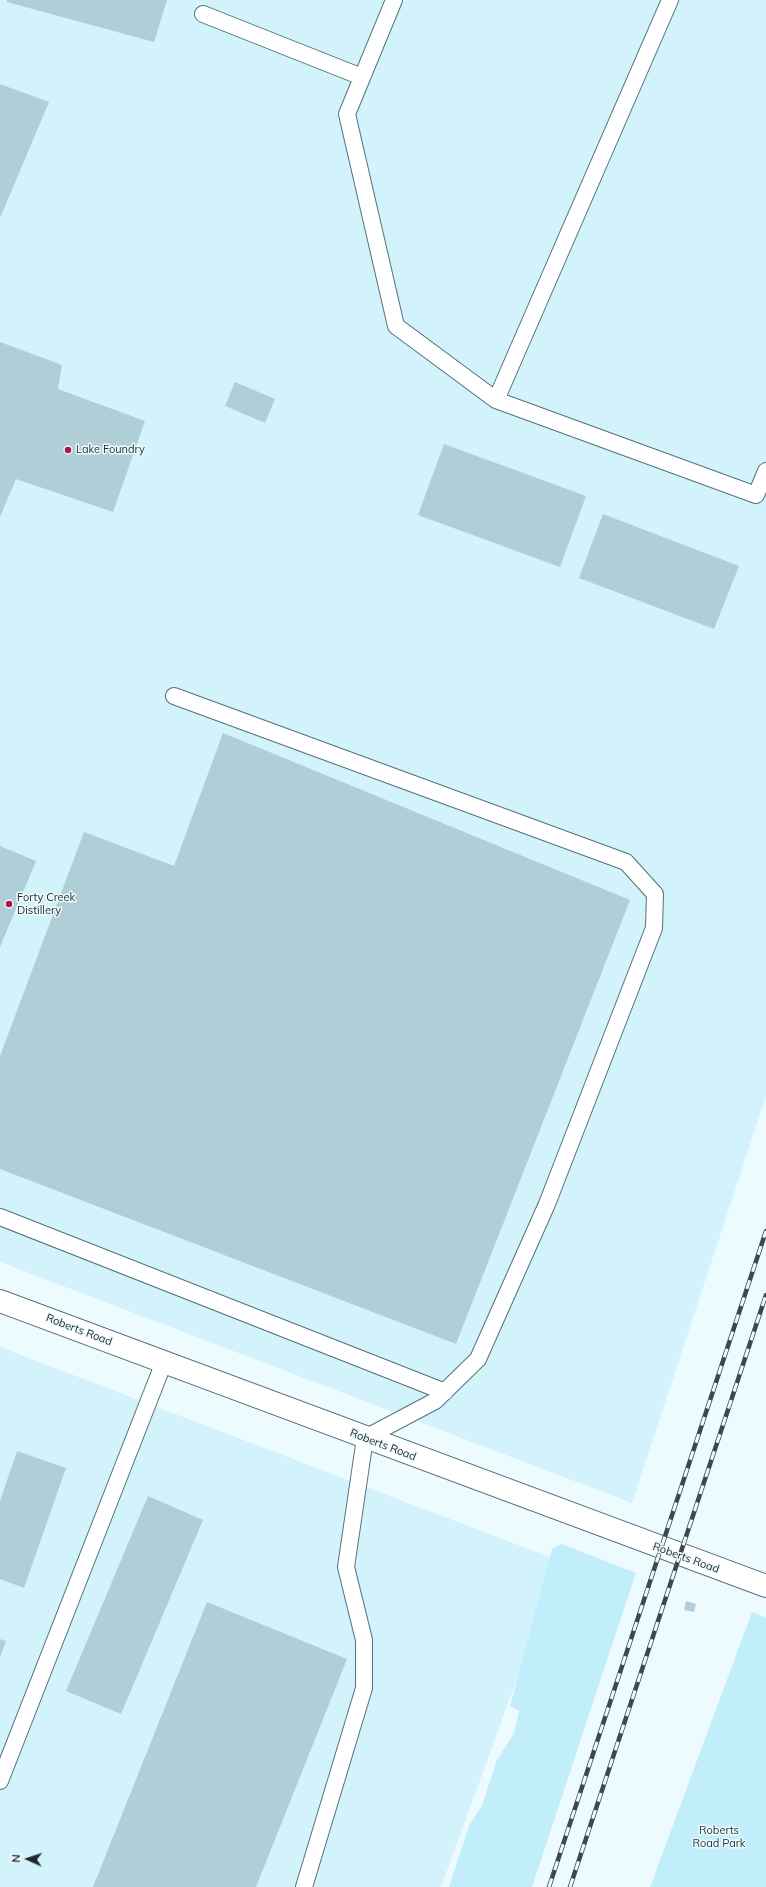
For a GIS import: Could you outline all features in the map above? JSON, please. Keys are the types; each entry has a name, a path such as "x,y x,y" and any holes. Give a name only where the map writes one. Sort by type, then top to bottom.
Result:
{"street":[{"name":"Roberts Road","path":"0,1301 766,1586"}],"lane":[{"path":"394,0 347,114 396,326 496,400 756,495 766,471"},
{"path":"496,400 670,0"},
{"path":"203,14 362,77"},
{"path":"174,696 626,862 655,894 654,928 547,1204 478,1359 435,1401 365,1438 346,1567 364,1640 364,1688 304,1887"},
{"path":"0,1217 445,1392"},
{"path":"0,1781 164,1362"}],"shaded area":[{"path":"0,0 766,0 766,1096 632,1503 0,1262"},
{"path":"0,1347 560,1561 441,1887 0,1887"}],"green space":[{"path":"562,1544 636,1573 532,1887 449,1887 469,1826 482,1805 497,1760 514,1733 519,1711 510,1706 552,1549"},
{"name":"Roberts Road Park","path":"752,1612 766,1618 766,1887 650,1887"}],"building":[{"path":"7,0 167,0 154,42 7,2"},
{"path":"0,84 49,102 0,218"},
{"name":"Lake Foundry","path":"0,342 62,365 58,389 145,421 113,512 16,479 0,517"},
{"path":"235,382 275,399 265,423 225,406"},
{"path":"444,444 586,496 560,567 418,515"},
{"path":"603,514 739,566 714,629 579,578"},
{"path":"223,733 630,900 456,1344 0,1169 0,1056 84,832 174,866"},
{"name":"Forty Creek Distillery","path":"0,846 36,861 0,947"},
{"path":"17,1451 66,1468 24,1588 0,1579 0,1501"},
{"path":"148,1496 203,1520 121,1714 66,1691"},
{"path":"686,1601 696,1604 694,1612 684,1610"},
{"path":"207,1602 347,1659 256,1887 93,1887"},
{"path":"0,1639 6,1641 0,1657"}],"railway":[{"path":"549,1887 766,1231"},
{"path":"570,1887 766,1295"}],"place":[{"name":"Lake Foundry","path":"68,450"},
{"name":"Forty Creek Distillery","path":"9,904"}]}
